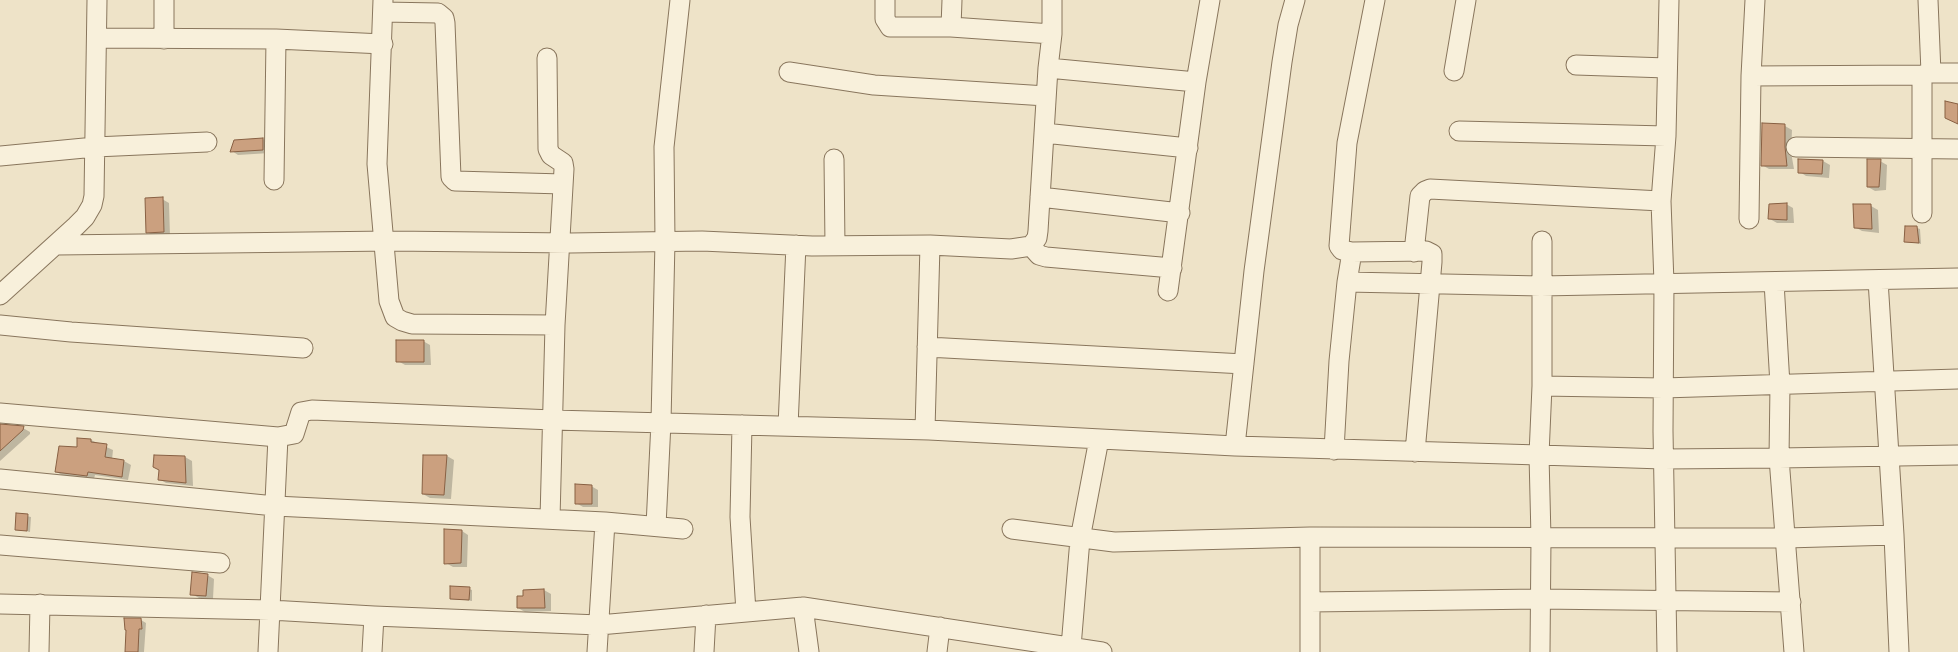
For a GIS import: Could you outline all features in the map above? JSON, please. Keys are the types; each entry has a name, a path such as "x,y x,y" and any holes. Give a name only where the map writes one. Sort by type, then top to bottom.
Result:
{"street":[{"path":"0,295 57,245 85,217 92,205 94,196 98,38 97,0"},
{"path":"164,0 164,39"},
{"path":"656,526 661,422 665,241 664,147 680,0"},
{"path":"885,0 885,19 890,27 951,27 1052,34"},
{"path":"951,27 952,0"},
{"path":"57,245 383,241 558,243 702,240 835,246 930,245 1011,249 1030,246 1037,238 1038,231 1046,96 1052,34 1052,0"},
{"path":"1168,290 1180,213 1196,82 1210,0"},
{"path":"1235,446 1254,271 1282,62 1288,25 1295,0"},
{"path":"1375,0 1347,143 1338,246 1342,250 1352,252 1426,251 1432,254 1415,452"},
{"path":"1454,71 1466,0"},
{"path":"1667,652 1663,458 1664,283 1661,202 1666,136 1669,0"},
{"path":"1749,219 1751,76 1755,0"},
{"path":"1922,213 1922,148 1927,74 1928,0"},
{"path":"555,325 412,324 395,317 389,301 377,164 383,6 438,13 446,22 451,177 455,181 563,184"},
{"path":"98,38 276,39 383,44"},
{"path":"274,180 276,39"},
{"path":"547,58 548,149 551,155 563,163 555,325 550,519"},
{"path":"1576,65 1667,68"},
{"path":"1048,68 1196,82"},
{"path":"788,72 874,85 1046,96"},
{"path":"1751,76 1958,73"},
{"path":"1459,131 1666,136"},
{"path":"1044,133 1188,148"},
{"path":"0,156 95,146 207,142"},
{"path":"1796,147 1958,149"},
{"path":"834,159 835,246"},
{"path":"1414,252 1420,196 1425,191 1661,202"},
{"path":"1040,197 1180,213"},
{"path":"1540,652 1541,538 1539,455 1542,386 1542,241"},
{"path":"788,426 796,245"},
{"path":"925,430 930,245"},
{"path":"1030,246 1039,255 1046,257 1172,268"},
{"path":"1334,450 1347,282 1352,252"},
{"path":"1347,282 1541,286 1958,278"},
{"path":"1878,280 1894,535 1899,652"},
{"path":"1774,282 1780,386 1779,458 1794,652"},
{"path":"0,325 71,332 303,348"},
{"path":"927,348 1244,364"},
{"path":"1542,386 1663,388 1780,386 1884,380 1958,379"},
{"path":"0,413 278,436 294,434 301,412 306,410 553,420 925,430 1334,450 1663,458 1779,458 1958,454"},
{"path":"742,424 740,517 746,612"},
{"path":"268,652 278,436"},
{"path":"1071,647 1080,539 1099,439"},
{"path":"0,479 275,506 550,519 683,528"},
{"path":"597,652 605,522"},
{"path":"1012,529 1114,542 1310,537 1786,538 1894,535"},
{"path":"1310,537 1310,652"},
{"path":"0,545 220,563"},
{"path":"1310,602 1539,599 1791,602"},
{"path":"0,604 270,610 598,625 803,607 1102,652"},
{"path":"39,652 40,604"},
{"path":"803,607 809,652"},
{"path":"704,652 706,615"},
{"path":"372,652 374,616"},
{"path":"937,652 940,627"}],"building":[{"path":"1945,101 1958,104 1958,124 1945,118"},
{"path":"1762,123 1785,124 1787,166 1761,166"},
{"path":"263,138 263,150 230,152 234,140"},
{"path":"1798,159 1823,160 1822,174 1798,173"},
{"path":"1867,159 1881,159 1879,187 1867,187"},
{"path":"163,197 164,232 146,233 145,198"},
{"path":"1787,203 1787,220 1768,219 1769,204"},
{"path":"1853,204 1871,204 1872,229 1854,228"},
{"path":"1905,226 1917,226 1919,243 1904,242"},
{"path":"396,340 424,340 424,362 396,362"},
{"path":"0,424 24,426 23,430 0,451"},
{"path":"77,438 91,439 91,442 107,444 105,457 124,460 122,477 88,472 87,476 55,472 59,446 77,447"},
{"path":"154,455 185,456 186,483 158,480 159,470 153,467"},
{"path":"423,455 447,455 444,495 422,494"},
{"path":"575,484 592,485 592,504 575,504"},
{"path":"16,513 28,514 27,531 15,530"},
{"path":"444,529 462,530 461,563 444,564"},
{"path":"192,572 208,574 206,596 190,595"},
{"path":"450,586 470,587 469,600 450,599"},
{"path":"544,589 545,608 517,608 517,596 523,596 523,590"},
{"path":"124,618 141,618 142,629 139,629 138,652 125,652 126,630"}]}
